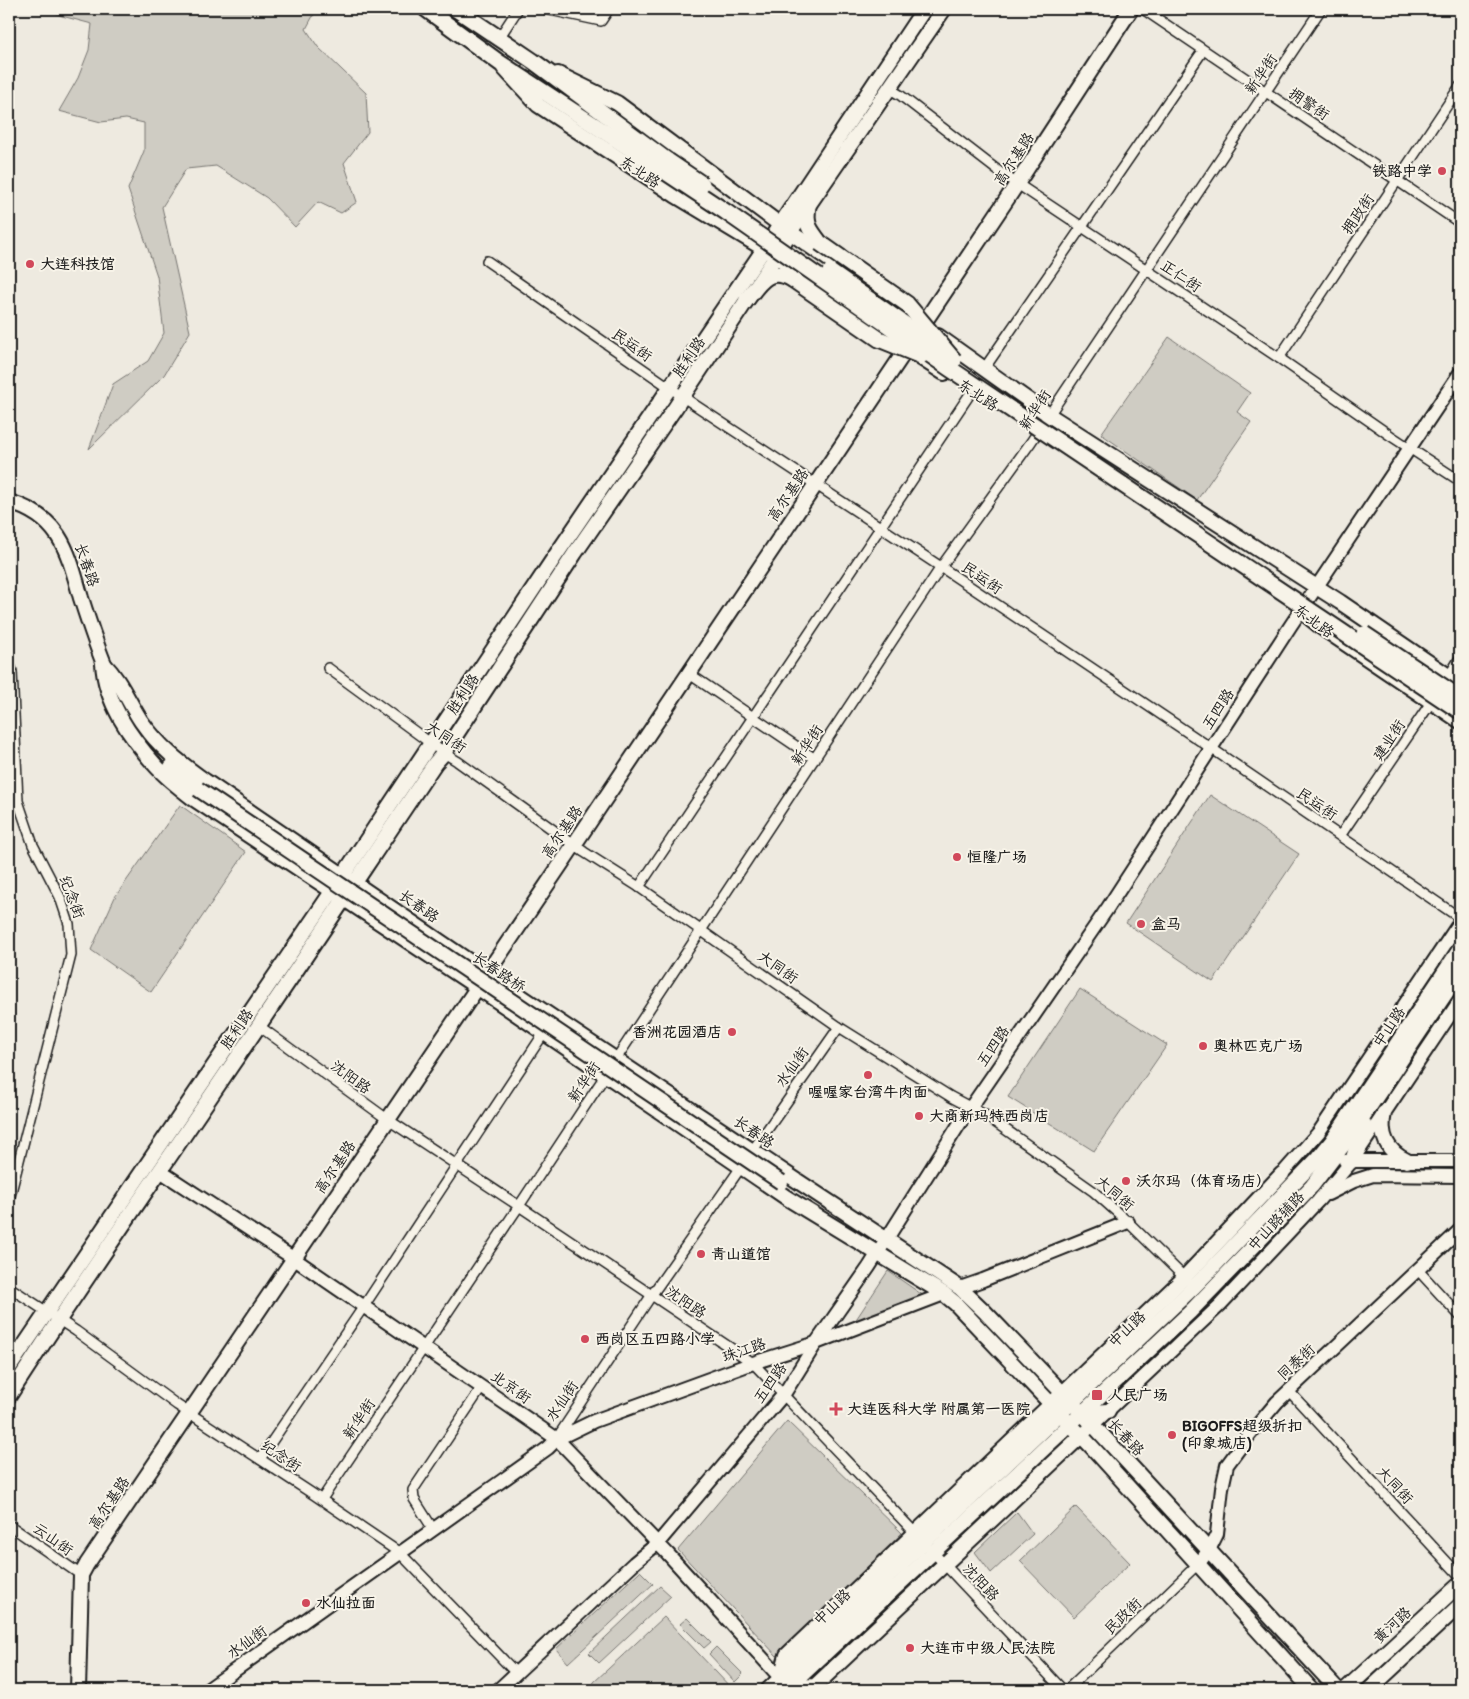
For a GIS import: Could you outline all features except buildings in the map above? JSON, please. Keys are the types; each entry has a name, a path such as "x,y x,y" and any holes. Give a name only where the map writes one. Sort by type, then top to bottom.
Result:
{"highway":[{"name":"东北路","path":"426,9 500,63 666,166 892,314 951,364 1460,711"},
{"name":"东北路","path":"456,9 533,61 666,166"},
{"path":"808,206 806,216 808,228 820,243 907,304 951,364"},
{"path":"747,300 758,284 770,276 782,273 879,339 951,364"},
{"name":"东北路","path":"951,364 1460,698"}],"main road":[{"name":"胜利路","path":"9,1396 53,1316 338,895 444,753 575,553 747,300 770,253 785,228 924,9"},
{"name":"胜利路","path":"785,228 808,206 944,9"},
{"name":"高尔基路","path":"78,1690 81,1576 87,1564 191,1413 293,1258 1017,184 1131,9"},
{"name":"东北路","path":"533,61 617,104 785,228 1049,414 1317,588 1454,680"},
{"name":"东北路","path":"500,63 538,105 675,195 770,253 906,349 1302,611 1321,627 1460,721"},
{"name":"胜利路","path":"350,878 431,744 670,387 770,253"},
{"name":"五四路","path":"498,1690 634,1563 658,1543 784,1394 816,1343 869,1267 970,1108 1107,910 1460,373"},
{"name":"长春路","path":"9,502 31,511 46,522 58,535 68,552 91,630 124,710 146,740 169,765 198,789"},
{"name":"长春路","path":"103,663 113,674 142,722 169,754 205,781 350,878 486,973 960,1288 1093,1424 1338,1690"},
{"name":"长春路","path":"103,663 107,688 116,709 130,733 156,767 194,800 477,987 605,1076 787,1198 944,1294 964,1312 1081,1436 1312,1690"},
{"name":"长春路桥","path":"198,789 781,1182"},
{"name":"胜利路","path":"9,1368 53,1316 160,1170 259,1026 338,895"},
{"name":"中山路辅路","path":"1282,1174 1319,1132 1460,920"},
{"name":"中山路","path":"768,1690 787,1686 924,1542 1061,1415 1189,1282 1315,1162 1332,1141 1460,949"},
{"name":"中山路","path":"1072,1403 1205,1298 1312,1186 1332,1162 1460,972"},
{"name":"中山路辅路","path":"1081,1436 1210,1314 1318,1201 1352,1161 1460,1000"},
{"path":"1352,1161 1368,1109"},
{"path":"1384,1113 1382,1124 1386,1142 1397,1156 1407,1161"},
{"path":"1108,1411 1072,1403 1077,1380 1189,1282 1282,1174 1298,1166 1315,1162 1460,1161"},
{"name":"北京街","path":"160,1170 364,1306 557,1439 658,1543 787,1686"},
{"path":"1318,1201 1335,1189 1373,1175 1460,1176"},
{"path":"781,1182 826,1200"},
{"path":"781,1182 817,1215"},
{"path":"960,1288 1128,1222"},
{"name":"同泰街","path":"1198,1563 1209,1550 1217,1534 1222,1488 1227,1465 1250,1434 1289,1391 1460,1230"},
{"name":"珠江路","path":"557,1439 594,1421 634,1405 816,1343 944,1294"},
{"path":"766,1662 773,1662 787,1654 924,1542 1061,1415"},
{"path":"787,1654 787,1686 815,1686 1081,1436"},
{"name":"水仙街","path":"207,1690 548,1448 557,1439"},
{"name":"黄河路","path":"1346,1690 1460,1584"},
{"path":"1369,1690 1460,1605"}],"street":[{"path":"499,38 518,9"},
{"path":"544,9 601,21 609,9"},
{"name":"拥警街","path":"1143,9 1460,223"},
{"name":"新华街","path":"322,1499 519,1206 941,567 1037,434 1321,9"},
{"path":"984,369 1200,55"},
{"name":"拥政街","path":"1279,358 1460,86"},
{"name":"正仁街","path":"890,89 1017,184 1460,481"},
{"name":"民运街","path":"487,261 670,387 694,406 941,567 1212,748 1460,920"},
{"path":"639,887 972,391"},
{"name":"建业街","path":"1340,836 1431,702 1454,680 1460,658"},
{"name":"纪念街","path":"9,663 12,672 18,801 33,845 60,897 69,924 71,955 9,1200"},
{"name":"大同街","path":"328,668 431,744 573,844 702,930 839,1027 984,1115 1093,1191 1128,1222 1205,1298"},
{"path":"688,673 815,758"},
{"name":"沈阳路","path":"259,1026 387,1120 754,1363 1063,1690"},
{"name":"水仙街","path":"557,1439 651,1296 839,1027"},
{"path":"260,1459 544,1034"},
{"path":"1417,1269 1460,1316"},
{"name":"纪念街","path":"9,1287 191,1413 400,1553 516,1673"},
{"path":"433,1530 414,1500 413,1490 482,1387"},
{"name":"大同街","path":"1289,1391 1460,1576"},
{"name":"云山街","path":"9,1526 81,1576"},
{"name":"民政街","path":"1067,1690 1198,1563"}],"shaded area":[{"path":"47,9 310,9 314,14 306,29 318,47 366,93 368,132 344,163 357,202 341,213 318,202 295,227 267,198 216,166 186,169 162,207 190,332 164,375 89,449 113,384 148,361 164,333 157,276 128,189 144,151 144,123 126,119 101,122 59,111 78,78 89,50 92,24 62,16"},
{"path":"1169,337 1250,393 1237,412 1251,422 1197,500 1101,434"},
{"path":"1210,795 1299,854 1213,982 1126,923"},
{"path":"180,805 246,852 151,992 91,950 115,897"},
{"path":"1080,989 1167,1045 1094,1151 1008,1097"},
{"path":"888,1271 927,1298 853,1324"},
{"path":"787,1421 902,1533 777,1656 678,1550"},
{"path":"1076,1507 1130,1563 1074,1617 1020,1561"},
{"path":"1017,1512 1033,1534 991,1573 975,1552"},
{"path":"640,1571 653,1584 568,1663 556,1649"},
{"path":"660,1586 671,1596 599,1663 589,1653"},
{"path":"664,1617 733,1690 591,1690 594,1682"},
{"path":"687,1618 711,1642 704,1648 680,1624"},
{"path":"716,1647 743,1674 735,1682 709,1654"}],"place":[{"name":"铁路中学","path":"1442,171"},
{"name":"大连科技馆","path":"30,264"},
{"name":"恒隆广场","path":"957,857"},
{"name":"盒马","path":"1141,924"},
{"name":"香洲花园酒店","path":"732,1032"},
{"name":"奥林匹克广场","path":"1203,1046"},
{"name":"喔喔家台湾牛肉面","path":"868,1075"},
{"name":"大商新玛特西岗店","path":"919,1116"},
{"name":"沃尔玛（体育场店）","path":"1126,1181"},
{"name":"青山道馆","path":"701,1254"},
{"name":"西岗区五四路小学","path":"585,1339"},
{"name":"人民广场","path":"1097,1395"},
{"name":"大连医科大学 附属第一医院","path":"836,1409"},
{"name":"BIGOFFS超级折扣 (印象城店)","path":"1172,1435"},
{"name":"水仙拉面","path":"306,1603"},
{"name":"大连市中级人民法院","path":"910,1648"}]}
